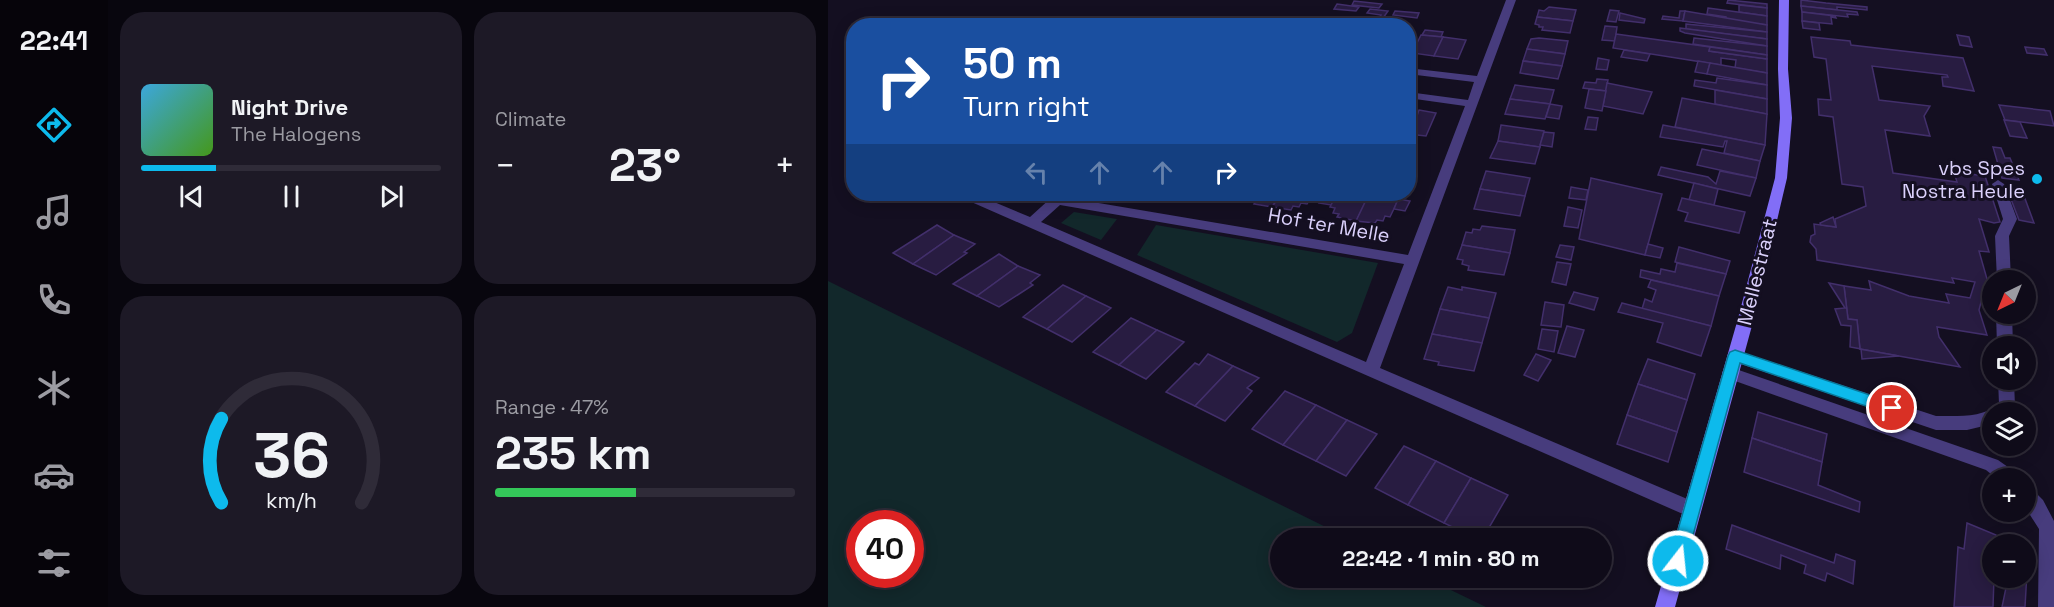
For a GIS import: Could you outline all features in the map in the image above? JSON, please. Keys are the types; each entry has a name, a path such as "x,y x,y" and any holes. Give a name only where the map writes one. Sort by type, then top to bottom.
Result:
{"street":[{"name":"Hof ter Melle","path":"1371,371 1511,0"},
{"name":"Mellestraat","path":"1665,607 1735,356 1781,178 1786,118 1783,69 1784,0"},
{"path":"1416,72 1481,80"},
{"path":"1416,96 1472,104"},
{"path":"1998,184 2010,219 2002,236 2004,270"},
{"path":"982,201 1692,510"},
{"name":"Hof ter Melle","path":"1033,222 1056,201"},
{"name":"Hof ter Melle","path":"1063,201 1413,261"},
{"path":"1735,356 1936,423 1967,423 1982,419"},
{"path":"1730,373 1996,468"},
{"path":"2036,506 2048,528 2048,607"}],"green space":[{"path":"1074,212 1117,219 1101,240 1061,223"},
{"path":"1156,225 1378,263 1352,333 1337,342 1137,255"},
{"path":"828,281 1328,528 1270,528 1270,588 1447,588 1486,607 828,607"}],"building":[{"path":"1728,0 1767,4 1767,8 1727,3"},
{"path":"1801,0 1867,7 1867,10 1837,7 1837,10 1801,6"},
{"path":"1354,1 1382,4 1379,8 1352,5"},
{"path":"1337,4 1359,7 1356,11 1334,9"},
{"path":"1739,5 1767,8 1767,16 1739,12"},
{"path":"1801,6 1857,12 1858,15 1847,14 1848,17 1802,12"},
{"path":"1549,7 1576,10 1573,21 1537,17 1539,10 1544,11"},
{"path":"1708,8 1767,16 1767,25 1726,20 1726,17 1707,14"},
{"path":"1370,9 1388,11 1383,18 1379,18 1381,15 1367,13"},
{"path":"1610,10 1619,11 1616,22 1607,21"},
{"path":"1395,11 1419,13 1417,18 1393,15"},
{"path":"1680,11 1685,11 1683,21 1662,19 1663,16 1679,18"},
{"path":"1685,11 1767,25 1767,32 1683,21"},
{"path":"1802,12 1835,16 1836,18 1831,17 1832,24 1802,21"},
{"path":"1620,13 1645,19 1644,23 1619,20"},
{"path":"1537,17 1573,21 1570,33 1542,30 1543,27 1535,24"},
{"path":"1802,21 1819,23 1820,30 1803,28"},
{"path":"1686,24 1767,32 1767,39 1686,29"},
{"path":"1605,26 1617,27 1615,41 1602,40"},
{"path":"1680,28 1767,39 1767,46 1685,33 1680,31"},
{"path":"1425,30 1443,32 1441,37 1422,35"},
{"path":"1616,34 1710,47 1709,51 1767,59 1767,73 1735,68 1736,60 1721,58 1721,65 1613,48"},
{"path":"1421,35 1443,37 1434,56 1416,54 1416,45"},
{"path":"1957,35 1969,37 1972,47 1960,45"},
{"path":"1443,37 1466,40 1458,59 1434,56"},
{"path":"1811,37 1850,41 1851,45 1963,58 1974,91 1943,86 1942,77 1948,77 1947,75 1872,66 1879,100 1930,106 1924,116 1930,136 1885,130 1893,173 1957,182 1954,172 1985,176 2000,222 1994,223 1979,219 1989,252 1979,251 1984,270 1982,270 1982,298 1979,310 1987,335 1937,327 1939,337 1960,367 1860,349 1857,320 1848,319 1844,286 1871,290 1869,281 1909,296 1949,303 1946,294 1970,298 1975,282 1952,278 1954,283 1817,260 1816,249 1810,242 1811,236 1815,234 1814,224 1836,227 1835,219 1866,206 1863,187 1842,184 1833,117 1819,115 1818,99 1831,100 1826,59 1814,57"},
{"path":"1694,38 1767,46 1767,55 1693,44"},
{"path":"1531,39 1568,41 1565,54 1527,49"},
{"path":"1710,47 1767,55 1767,59 1709,51"},
{"path":"2025,47 2044,49 2047,55 2027,53"},
{"path":"1527,49 1565,54 1562,66 1523,61"},
{"path":"1624,50 1650,54 1647,61 1621,57"},
{"path":"1598,58 1609,60 1607,70 1596,69"},
{"path":"1523,61 1562,66 1558,79 1520,73"},
{"path":"1698,61 1710,63 1707,74 1695,72"},
{"path":"1710,63 1767,73 1767,85 1707,74"},
{"path":"1717,78 1767,85 1767,99 1694,86 1695,80 1716,83"},
{"path":"1597,79 1608,80 1606,91 1583,88 1585,82 1596,83"},
{"path":"1607,83 1652,92 1643,114 1603,106"},
{"path":"1515,85 1554,90 1550,104 1510,99"},
{"path":"1589,89 1606,91 1602,111 1585,108"},
{"path":"1715,90 1767,99 1767,114 1715,104"},
{"path":"1682,98 1767,114 1765,145 1675,127"},
{"path":"1510,99 1550,104 1545,119 1505,114"},
{"path":"1550,104 1562,106 1559,119 1546,117"},
{"path":"1999,105 2050,111 2054,126 2005,120"},
{"path":"1419,110 1436,113 1426,136 1416,135"},
{"path":"1588,117 1598,118 1596,130 1585,129"},
{"path":"2004,120 2020,122 2027,138 2010,136"},
{"path":"1501,125 1544,131 1540,147 1498,141"},
{"path":"1663,125 1765,145 1760,161 1724,153 1727,141 1723,147 1660,137"},
{"path":"1544,132 1554,133 1552,147 1540,145"},
{"path":"1498,141 1540,147 1535,164 1490,158"},
{"path":"1993,147 2001,148 2005,158 2010,158 2019,180 2002,178"},
{"path":"1702,149 1760,161 1756,178 1697,165"},
{"path":"1661,167 1708,177 1716,184 1720,171 1756,178 1750,196 1658,175"},
{"path":"1486,171 1530,178 1525,196 1480,189"},
{"path":"1591,178 1662,194 1645,255 1579,239"},
{"path":"1694,183 1718,189 1714,205 1689,200"},
{"path":"1571,187 1588,190 1586,200 1569,198"},
{"path":"1480,189 1525,196 1520,216 1474,209"},
{"path":"2009,194 2024,196 2034,223 2019,220"},
{"path":"1682,198 1745,212 1739,233 1685,221 1688,213 1678,210"},
{"path":"1256,201 1276,201 1272,207 1254,204"},
{"path":"1276,201 1309,201 1307,204 1301,203 1299,207 1293,206 1291,210 1272,207"},
{"path":"1320,201 1333,201 1331,205 1319,203"},
{"path":"1333,201 1366,201 1356,221 1337,217 1339,214 1333,213 1335,208 1330,207"},
{"path":"1366,201 1398,201 1390,217 1385,216 1383,221 1377,220 1375,223 1356,221"},
{"path":"1397,201 1410,201 1405,211 1394,209"},
{"path":"1568,207 1582,210 1578,228 1564,226"},
{"path":"1833,217 1836,227 1821,225 1820,223"},
{"path":"937,225 954,235 913,264 893,253"},
{"path":"1482,226 1515,230 1510,253 1462,245 1466,232 1472,233 1473,229 1480,230"},
{"path":"954,235 975,244 964,252 967,253 936,275 913,264"},
{"path":"1648,244 1663,248 1660,258 1645,255"},
{"path":"1462,245 1510,253 1504,275 1468,270 1469,266 1462,264 1463,260 1457,259"},
{"path":"1560,245 1574,247 1571,260 1556,257"},
{"path":"1679,247 1730,261 1726,274 1675,262"},
{"path":"999,254 1018,266 977,296 953,284"},
{"path":"1557,262 1571,264 1566,285 1552,282"},
{"path":"1677,263 1726,274 1719,296 1640,277 1641,270 1660,274 1661,269 1675,272"},
{"path":"1018,266 1040,275 1030,283 1033,285 999,307 977,296"},
{"path":"1651,280 1719,296 1711,326 1642,309 1645,299 1652,302 1656,290 1648,287"},
{"path":"1829,283 1844,286 1848,319 1857,320 1860,349 1850,347 1851,326 1841,325 1835,309 1845,308"},
{"path":"1063,285 1086,296 1047,329 1023,317"},
{"path":"1448,287 1496,293 1489,318 1440,309"},
{"path":"1574,292 1598,298 1594,310 1569,303"},
{"path":"1086,296 1111,308 1072,342 1047,329"},
{"path":"1545,302 1564,305 1561,327 1541,325"},
{"path":"1622,303 1711,326 1701,356 1657,342 1663,323 1618,312"},
{"path":"1440,309 1489,318 1482,343 1432,334"},
{"path":"1131,318 1157,330 1119,365 1093,352"},
{"path":"1567,326 1584,330 1575,357 1558,353"},
{"path":"1542,329 1558,331 1554,352 1538,349"},
{"path":"1157,330 1184,342 1146,379 1119,365"},
{"path":"1432,334 1482,343 1474,371 1438,365 1439,362 1424,359"},
{"path":"1861,349 1899,356 1862,359"},
{"path":"1208,354 1233,366 1195,406 1166,392 1195,363 1199,365"},
{"path":"1536,354 1551,360 1538,381 1524,375"},
{"path":"1648,359 1695,374 1687,400 1638,384"},
{"path":"1233,366 1259,378 1247,388 1252,391 1225,421 1195,406"},
{"path":"1638,384 1687,400 1677,432 1627,415"},
{"path":"1285,391 1316,405 1283,445 1252,429"},
{"path":"1316,405 1347,420 1316,461 1283,445"},
{"path":"1758,412 1827,434 1822,462 1752,438"},
{"path":"1627,415 1677,432 1668,462 1617,444"},
{"path":"1347,420 1377,434 1346,476 1316,461"},
{"path":"1752,438 1822,462 1818,485 1860,502 1859,512 1744,472"},
{"path":"1404,446 1436,461 1408,505 1375,488"},
{"path":"1436,461 1471,478 1444,523 1408,505"},
{"path":"1471,478 1508,495 1489,528 1454,528 1444,523"},
{"path":"1967,523 1994,534 1982,534 1982,588 1994,588 1993,607 1954,607 1958,547 1964,549"},
{"path":"1732,525 1834,563 1836,554 1855,561 1853,584 1827,573 1825,581 1804,573 1806,565 1781,555 1780,569 1726,549"},
{"path":"2006,588 2026,588 2025,607 2002,607"}],"place":[{"name":"vbs Spes Nostra Heule","path":"2037,179"}],"route":[{"path":"1678,561 1735,356 1892,408"}]}
